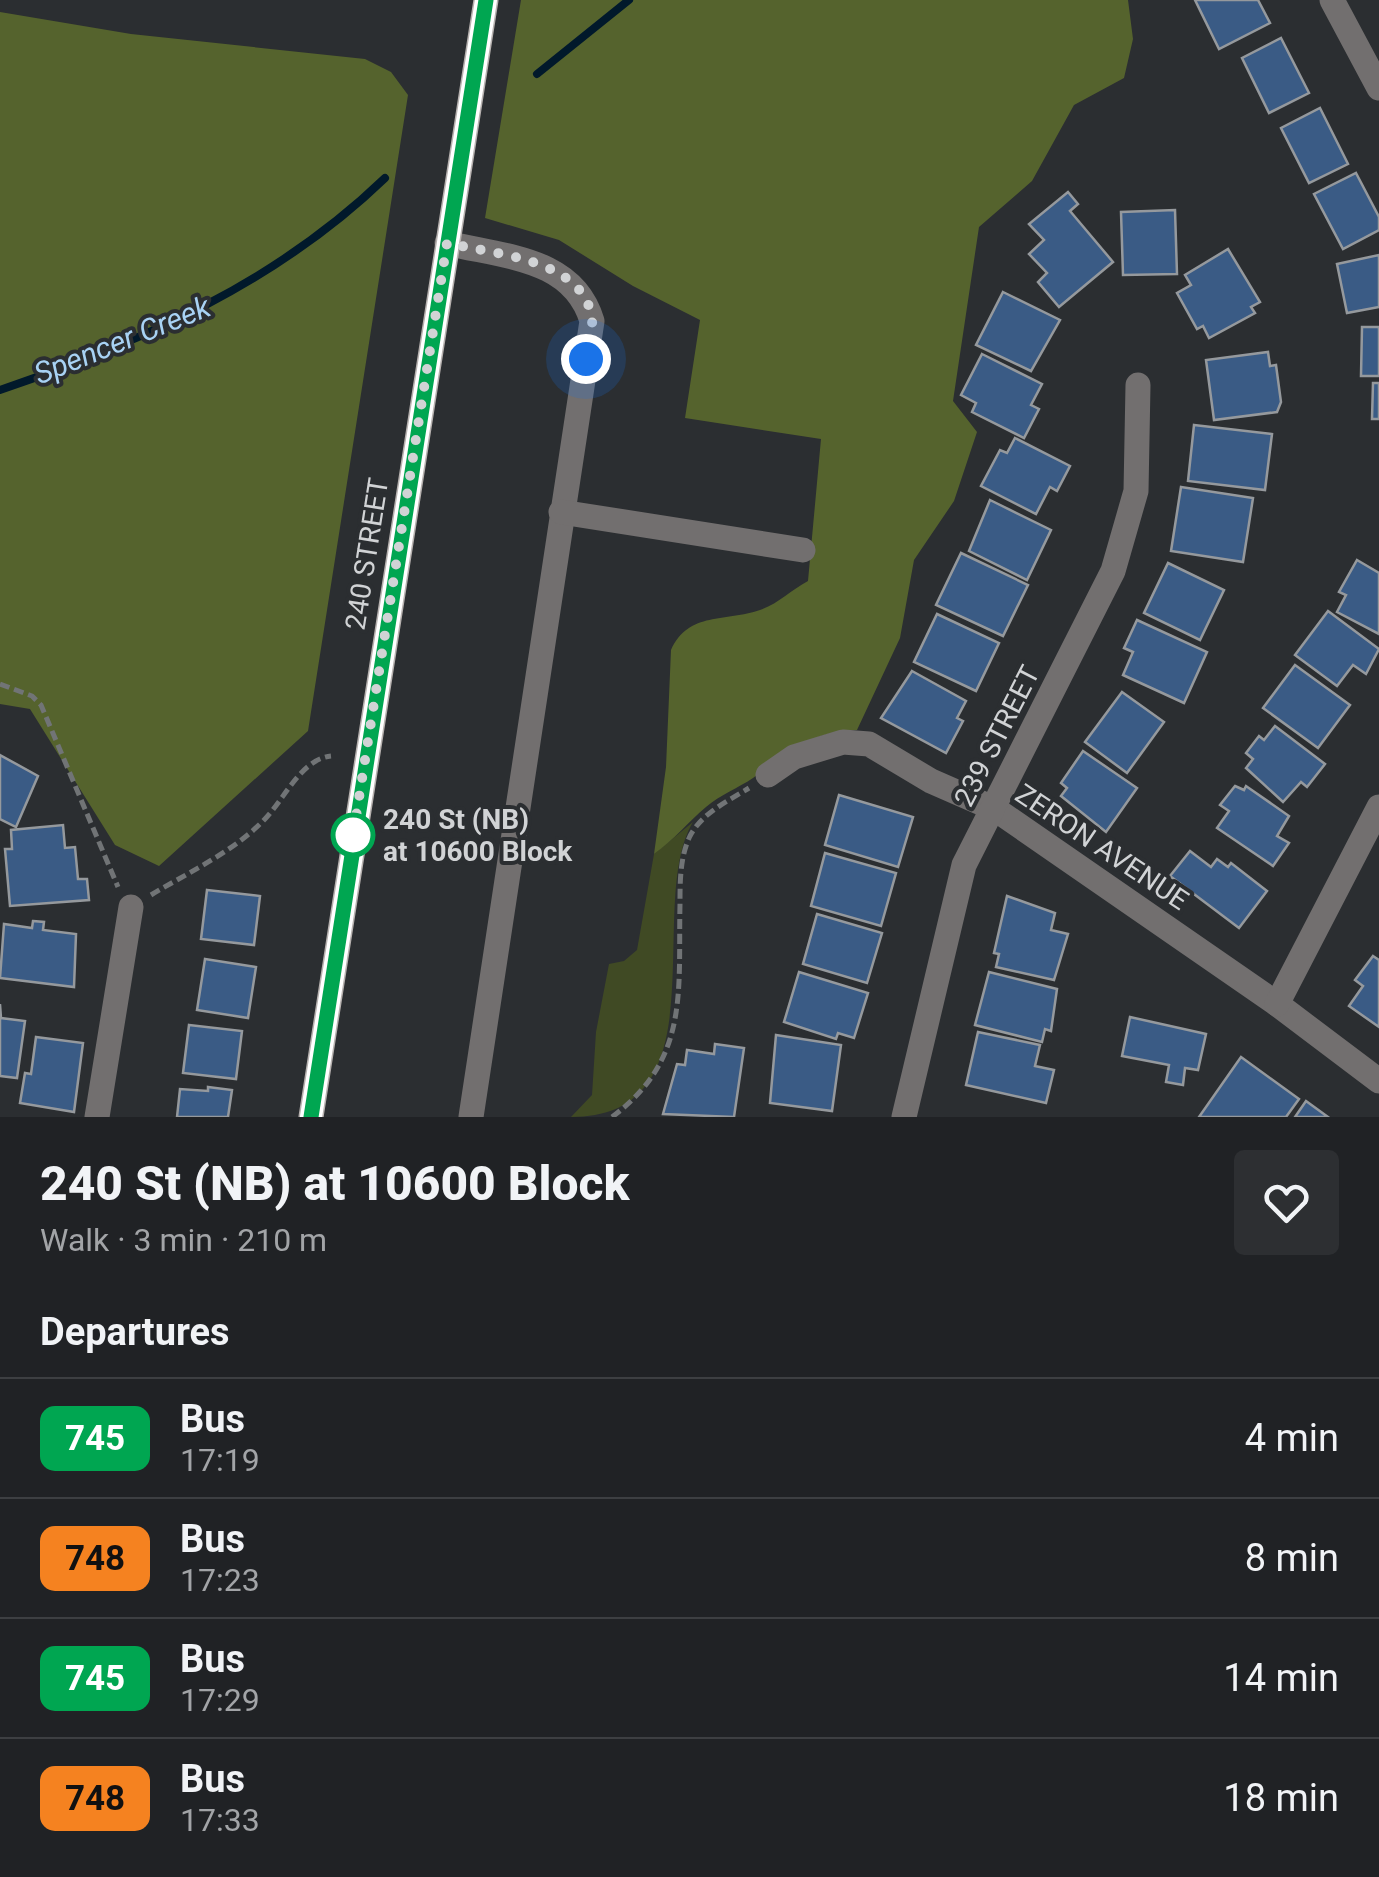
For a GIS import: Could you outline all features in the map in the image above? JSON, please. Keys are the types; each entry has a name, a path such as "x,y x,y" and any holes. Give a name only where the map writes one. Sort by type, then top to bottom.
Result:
{"main road":[{"name":"240 STREET","path":"311,1117 486,0"}],"street":[{"path":"1332,0 1379,88"},
{"path":"447,243 557,271 585,298 592,321 470,1117"},
{"name":"239 STREET","path":"904,1117 964,864 996,809 1113,570 1136,490 1138,385"},
{"path":"560,512 802,550"},
{"name":"ZERON AVENUE","path":"768,776 794,757 843,742 869,744 930,781 996,809 1278,1004 1379,1081"},
{"path":"1278,1004 1379,807"},
{"path":"97,1117 132,902"}],"path":[{"path":"0,684 32,696 41,705 118,887 132,902 146,898 236,844 264,820 313,760 330,756"},
{"path":"612,1117 640,1098 664,1060 677,1022 681,869 691,836 705,816 768,776"}],"green space":[{"path":"521,0 1128,0 1133,39 1124,78 1074,105 1032,181 979,227 953,401 977,432 954,501 914,560 900,638 857,730 827,734 790,752 711,803 654,854 666,767 671,650 698,623 760,610 808,581 821,439 685,418 700,320 633,286 559,240 485,218"},
{"path":"0,12 131,34 365,59 391,72 408,95 308,731 159,866 115,845 30,709 0,704"},
{"path":"693,822 680,858 671,1000 664,1045 648,1082 618,1108 571,1117 592,1095 596,1032 609,964 624,961 637,950 654,854"}],"building":[{"path":"1195,0 1258,0 1270,23 1219,49"},
{"path":"1281,38 1309,93 1269,113 1242,58"},
{"path":"1320,108 1348,164 1309,183 1281,128"},
{"path":"1356,173 1379,217 1379,230 1343,249 1314,194"},
{"path":"1068,192 1078,204 1070,211 1113,262 1059,307 1038,282 1047,273 1029,254 1044,240 1029,224"},
{"path":"1175,210 1177,274 1123,275 1121,212"},
{"path":"1228,249 1260,302 1251,307 1255,313 1209,338 1203,326 1197,329 1177,293 1191,285 1185,275"},
{"path":"1379,255 1379,307 1347,313 1337,264"},
{"path":"1003,292 1060,320 1031,371 976,345"},
{"path":"1362,327 1379,327 1379,376 1361,376"},
{"path":"1268,352 1270,366 1276,365 1281,402 1277,412 1214,420 1206,360"},
{"path":"982,354 1042,384 1031,405 1039,409 1024,438 972,412 976,403 961,395"},
{"path":"1373,383 1379,383 1379,419 1372,419"},
{"path":"1194,425 1272,434 1265,490 1188,481"},
{"path":"1015,438 1070,466 1057,491 1050,487 1036,514 981,486 1000,450 1007,453"},
{"path":"1181,487 1253,498 1243,562 1171,551"},
{"path":"990,500 1051,530 1027,580 969,551"},
{"path":"961,553 1028,585 1003,636 936,605"},
{"path":"1357,560 1379,573 1379,634 1337,612 1346,595 1339,592"},
{"path":"1168,563 1224,590 1200,640 1144,613"},
{"path":"1328,611 1379,649 1366,674 1353,665 1337,686 1295,655"},
{"path":"937,614 999,643 976,691 914,662"},
{"path":"1137,620 1207,652 1184,703 1123,675 1133,652 1124,648"},
{"path":"1295,665 1350,705 1318,748 1263,708"},
{"path":"912,671 966,701 957,718 963,721 946,753 881,718"},
{"path":"1122,692 1164,722 1127,773 1085,742"},
{"path":"1275,726 1325,764 1307,787 1301,782 1283,802 1246,768 1253,759 1246,753 1259,736 1264,740"},
{"path":"1083,751 1137,788 1106,832 1061,796 1067,788 1061,783"},
{"path":"0,755 38,776 16,827 0,819"},
{"path":"1235,786 1244,790 1246,786 1289,816 1277,836 1289,843 1273,866 1217,828 1229,811 1220,805"},
{"path":"839,795 913,817 898,867 825,845"},
{"path":"63,825 65,848 75,847 78,879 87,879 89,900 10,906 5,849 12,849 11,830"},
{"path":"1190,851 1211,867 1217,859 1228,867 1231,863 1267,891 1239,928 1170,876"},
{"path":"825,853 896,873 881,926 811,906"},
{"path":"207,890 260,896 254,945 201,939"},
{"path":"1007,896 1055,913 1051,930 1068,934 1054,980 996,967 999,954 994,953"},
{"path":"817,914 882,933 867,983 803,964"},
{"path":"33,921 44,922 43,930 76,934 74,987 0,978 4,924 32,928"},
{"path":"1373,956 1379,960 1379,1027 1349,1006 1363,986 1355,980"},
{"path":"205,959 256,967 248,1018 197,1010"},
{"path":"799,972 868,993 854,1038 838,1033 836,1039 784,1022"},
{"path":"989,972 1057,989 1051,1031 1045,1029 1042,1042 975,1025"},
{"path":"0,1004 1,1018 25,1021 17,1078 0,1076"},
{"path":"1130,1017 1206,1034 1198,1070 1185,1068 1183,1085 1166,1082 1169,1065 1122,1056"},
{"path":"189,1025 242,1031 236,1079 183,1073"},
{"path":"978,1032 1040,1045 1035,1066 1054,1070 1046,1103 966,1085"},
{"path":"776,1035 841,1045 832,1111 770,1103"},
{"path":"36,1037 83,1043 74,1112 20,1103 25,1073 31,1074"},
{"path":"715,1044 744,1048 734,1117 663,1114 677,1064 685,1065 687,1050 714,1054"},
{"path":"1241,1057 1299,1099 1286,1117 1199,1117"},
{"path":"208,1087 232,1090 228,1117 177,1117 180,1089 208,1091"},
{"path":"1306,1101 1328,1117 1295,1117"}],"waterway":[{"name":"Spencer Creek","path":"537,74 629,0"},
{"name":"Spencer Creek","path":"0,390 156,329 253,279 343,216 385,178"}],"bus line":[{"name":"745","path":"311,1117 486,0"}],"place":[{"name":"240 St (NB) at 10600 Block","path":"353,835"}],"route":[{"path":"353,835 352,842 447,243 557,271 574,284 585,298 592,321 586,359"}]}
